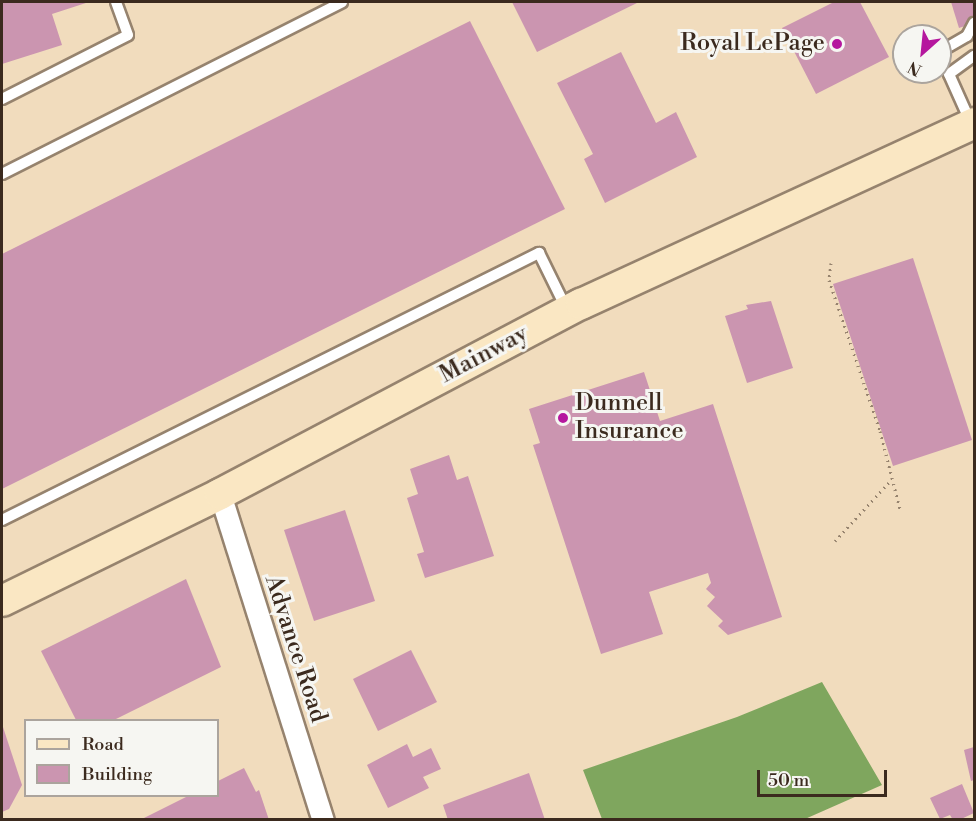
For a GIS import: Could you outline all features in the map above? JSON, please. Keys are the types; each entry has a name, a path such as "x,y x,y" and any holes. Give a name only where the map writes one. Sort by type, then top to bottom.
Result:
{"street":[{"name":"Mainway","path":"2,601 220,494 567,311 809,196 973,124"},
{"name":"Advance Road","path":"220,494 322,819"}],"lane":[{"path":"2,99 128,35 116,2"},
{"path":"2,174 342,2"},
{"path":"952,42 970,27"},
{"path":"973,124 949,74 975,56"},
{"path":"2,520 539,253 567,311"}],"path":[{"path":"831,263 828,280 900,509"},
{"path":"835,541 892,479"}],"green space":[{"path":"822,682 882,785 805,819 602,819 583,770 737,717"}],"building":[{"path":"2,2 89,2 52,14 62,45 2,64"},
{"path":"512,2 639,2 537,52"},
{"path":"834,2 860,2 889,57 816,94 782,28"},
{"path":"951,2 974,2 974,23 959,28"},
{"path":"470,21 565,209 2,489 2,254"},
{"path":"621,52 656,123 676,112 697,157 605,203 584,159 593,154 557,83"},
{"path":"913,258 972,440 893,466 833,284"},
{"path":"771,301 793,368 747,383 725,316 748,309 746,305"},
{"path":"644,372 660,421 713,404 782,617 728,635 718,626 723,621 707,606 715,597 706,589 711,583 708,573 649,592 663,634 601,654 533,445 540,443 529,409"},
{"path":"449,455 457,480 468,476 494,556 425,578 417,554 424,552 407,498 418,494 410,469"},
{"path":"345,510 375,601 314,621 284,530"},
{"path":"186,579 221,667 116,719 75,719 41,651"},
{"path":"411,650 437,702 378,731 353,679"},
{"path":"2,724 22,785 9,809 2,812"},
{"path":"407,744 413,757 431,748 441,769 423,777 429,788 388,808 367,765"},
{"path":"974,747 974,780 971,781 964,750"},
{"path":"244,768 256,792 259,790 269,820 140,820 186,797 219,797 219,780"},
{"path":"529,773 545,820 448,820 443,805"},
{"path":"962,784 974,813 959,820 953,820 950,815 940,819 930,798"}],"place":[{"name":"Royal LePage","path":"837,44"},
{"name":"Dunnell Insurance","path":"563,418"}]}
